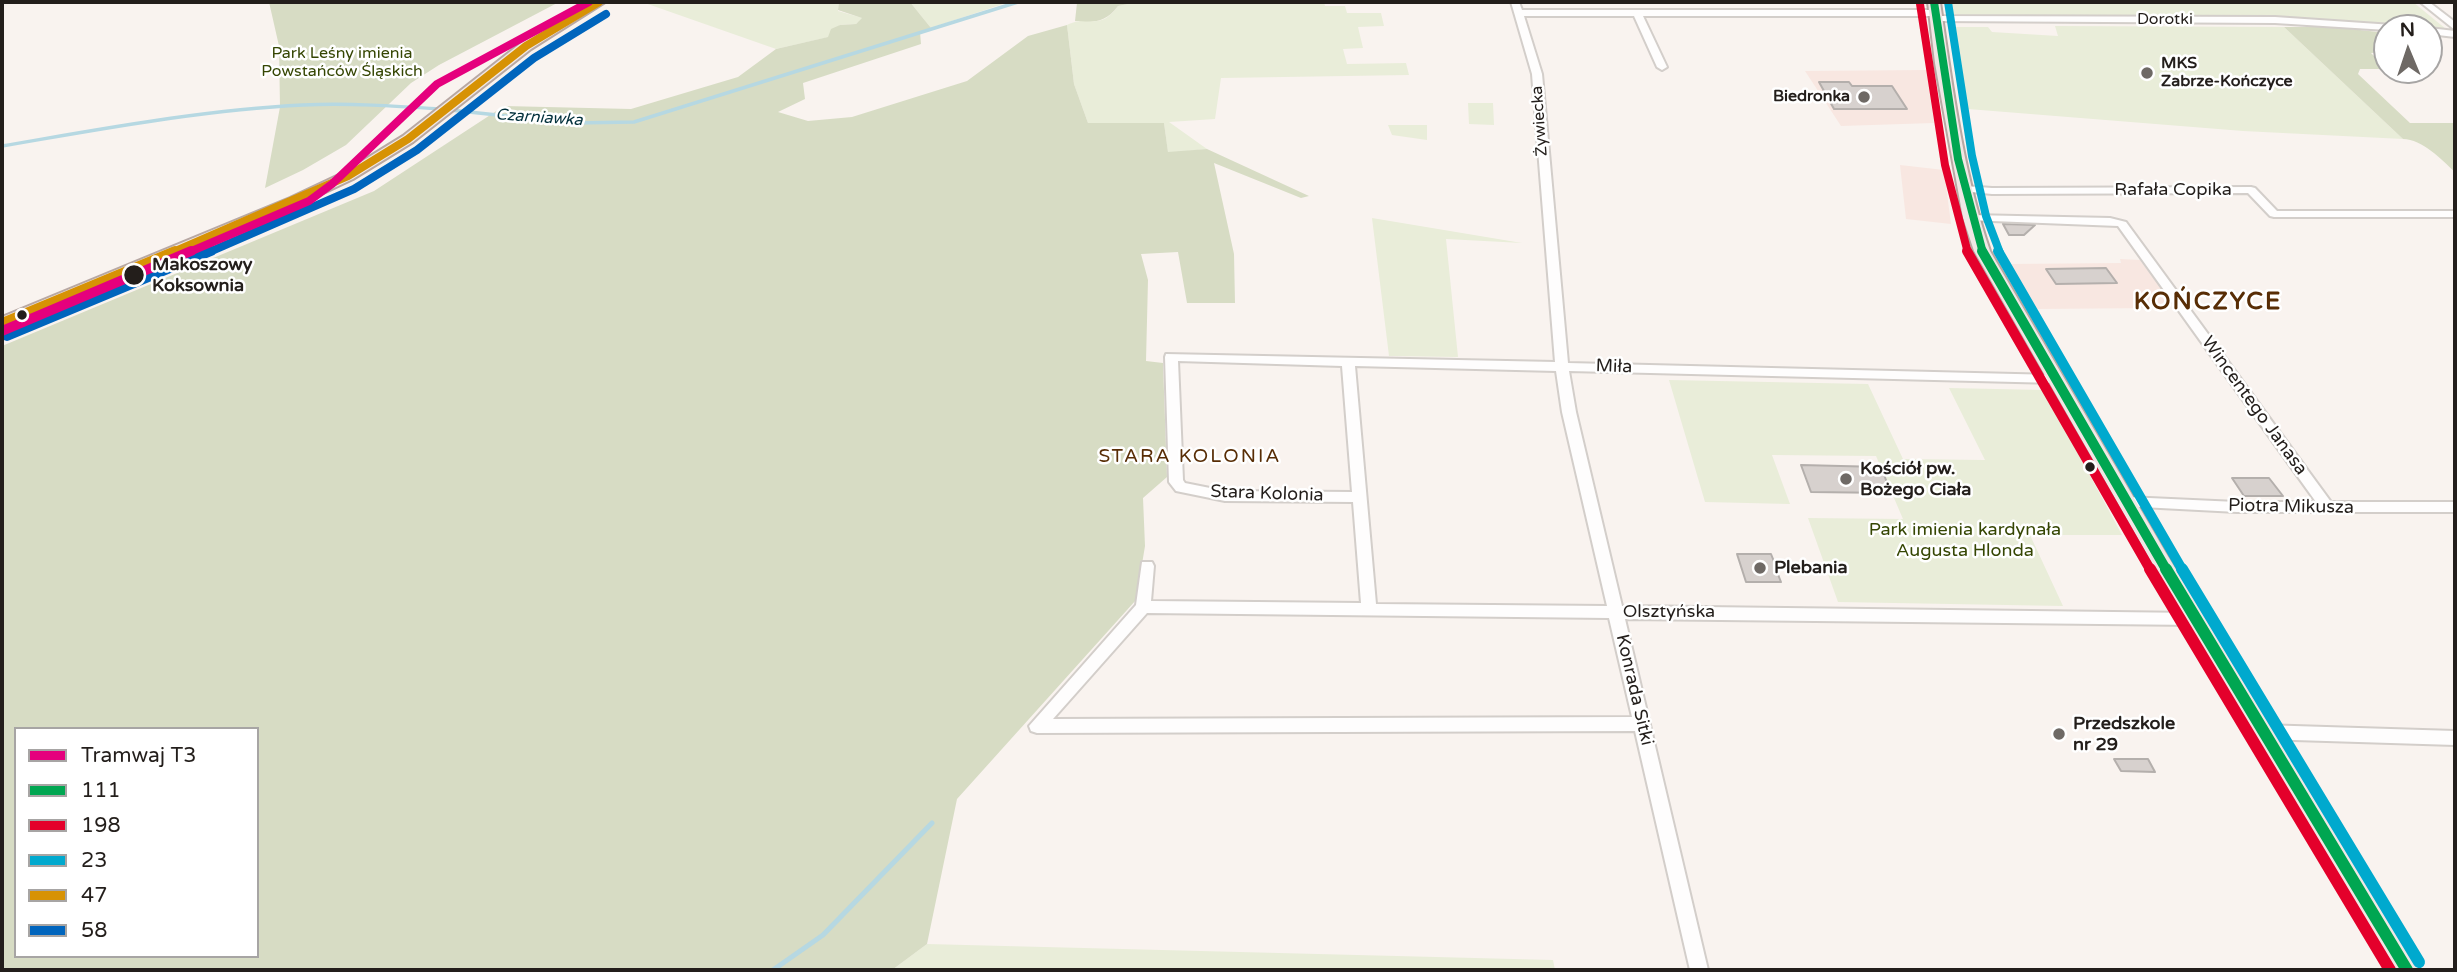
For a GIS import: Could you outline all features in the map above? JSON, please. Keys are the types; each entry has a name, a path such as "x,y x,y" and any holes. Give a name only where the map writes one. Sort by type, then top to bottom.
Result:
{"main road":[{"path":"2,323 315,192 371,163 526,46 599,2"},
{"path":"1935,11 1971,218 1987,260 2195,619 2407,970"}],"street":[{"path":"2424,2 2455,27"},
{"name":"Dorotki","path":"1517,7 1637,12 1935,11 2267,20 2373,27"},
{"name":"Żywiecka","path":"1517,7 1537,74 1550,244"},
{"path":"1637,12 1662,67"},
{"name":"Rafała Copika","path":"1965,189 2251,190 2274,214 2455,214"},
{"name":"Wincentego Janasa","path":"1971,218 2110,221 2122,225 2327,507"},
{"name":"Konrada Sitki","path":"1550,244 1562,365 1581,470 1699,970"},
{"name":"Miła","path":"1171,357 2056,379"},
{"name":"Stara Kolonia","path":"1171,357 1176,482 1181,486 1225,496 1360,497"},
{"path":"1348,361 1369,609"},
{"name":"Piotra Mikusza","path":"2127,502 2455,507"},
{"path":"1147,566 1143,607 1037,726 1642,724"},
{"name":"Olsztyńska","path":"1143,607 2195,619"},
{"path":"2262,732 2455,738"}],"shaded area":[{"path":"1927,70 1934,123 1841,126 1805,71"},
{"path":"1900,165 1944,170 1951,224 1906,219"},
{"path":"2120,259 2140,260 2173,304 2152,304 2154,308 2037,309 2009,264 2121,263"}],"green space":[{"name":"Park Leśny imienia Powstańców Śląskich","path":"269,2 559,2 439,65 411,83 346,145 265,188 280,107 279,46"},
{"path":"642,2 839,2 838,11 863,18 856,24 840,25 829,37 776,49"},
{"path":"839,2 910,2 931,28 920,32 921,44 803,83 805,99 778,112 808,121 852,117 967,81 1028,36 1067,25 1074,84 1088,123 1164,123 1168,152 1207,149 1309,196 1301,198 1214,163 1234,254 1235,303 1187,303 1178,252 1141,254 1148,280 1146,361 1163,363 1167,477 1143,498 1145,546 1136,600 957,799 927,944 892,970 2,970 2,346 374,191 504,106 631,109 738,77 776,49 828,37 831,29 840,25 856,24 862,18 838,10"},
{"path":"910,2 1009,2 931,28"},
{"path":"1138,2 1324,2 1325,6 1345,6 1347,13 1381,13 1384,26 1358,27 1363,48 1343,49 1347,64 1406,63 1409,75 1221,78 1215,119 1169,122 1207,149 1168,153 1164,123 1088,123 1074,84 1067,25 1082,21 1099,21 1105,19 1118,6"},
{"path":"1138,2 1118,6 1109,16 1100,20 1075,21 1077,3"},
{"path":"1951,2 2413,2 2428,14 2373,14 2373,24 2273,17 1953,16"},
{"name":"MKS Zabrze-Kończyce","path":"2055,26 2284,27 2403,139 2243,131 1968,109 1954,27 1988,27 1992,32 2058,36"},
{"path":"2284,27 2333,27 2373,31 2373,69 2360,69 2358,74 2410,123 2455,123 2455,172 2424,146 2403,139"},
{"path":"1468,103 1493,103 1494,125 1469,124"},
{"path":"1388,125 1427,125 1427,140 1392,135"},
{"path":"1372,218 1522,243 1446,239 1458,357 1389,356"},
{"name":"Park imienia kardynała Augusta Hlonda","path":"1669,380 1868,384 1903,459 1985,460 1949,388 2044,390 2122,535 2030,535 2063,606 1838,602 1808,518 1903,519 1876,456 1772,455 1790,504 1705,502"},
{"path":"927,944 1553,960 1555,970 892,970"}],"building":[{"name":"Biedronka","path":"1819,82 1849,82 1852,86 1892,86 1907,109 1834,109"},
{"path":"2003,224 2035,225 2024,235 2009,235"},
{"path":"2106,268 2117,283 2056,284 2046,269"},
{"name":"Kościół pw. Bożego Ciała","path":"1801,465 1881,467 1891,493 1811,492"},
{"path":"2232,478 2269,478 2283,496 2244,496"},
{"name":"Plebania","path":"1737,554 1771,554 1775,564 1782,568 1777,572 1781,582 1746,582"},
{"path":"2114,759 2148,759 2155,772 2121,771"}],"waterway":[{"name":"Czarniawka","path":"450,110 573,123 634,122 1018,2"},
{"name":"Czarniawka","path":"2,146 227,111 338,104 441,109"},
{"path":"773,970 823,935 932,823"}],"tram line":[{"name":"T3","path":"2,331 309,201 332,184 437,84 589,2"}],"transit line":[{"name":"47","path":"2,323 295,201 348,176 408,139 526,46 599,2"},
{"name":"111","path":"1934,2 1958,159 1982,251 2159,558 2407,970"},
{"name":"23","path":"1948,2 1972,156 1995,245 2171,551 2419,962"},
{"name":"198","path":"1920,4 1945,165 1969,257 2147,565 2390,970"},
{"name":"58","path":"7,336 354,189 417,150 534,58 606,14"}],"place":[{"name":"MKS Zabrze-Kończyce","path":"2147,73"},
{"name":"Biedronka","path":"1864,97"},
{"name":"Makoszowy Koksownia","path":"134,275"},
{"name":"Kościół pw. Bożego Ciała","path":"1846,479"},
{"name":"Plebania","path":"1760,568"},
{"name":"Przedszkole nr 29","path":"2059,734"}],"district":[{"name":"KOŃCZYCE","path":"2208,303"},
{"name":"STARA KOLONIA","path":"1190,457"}]}
